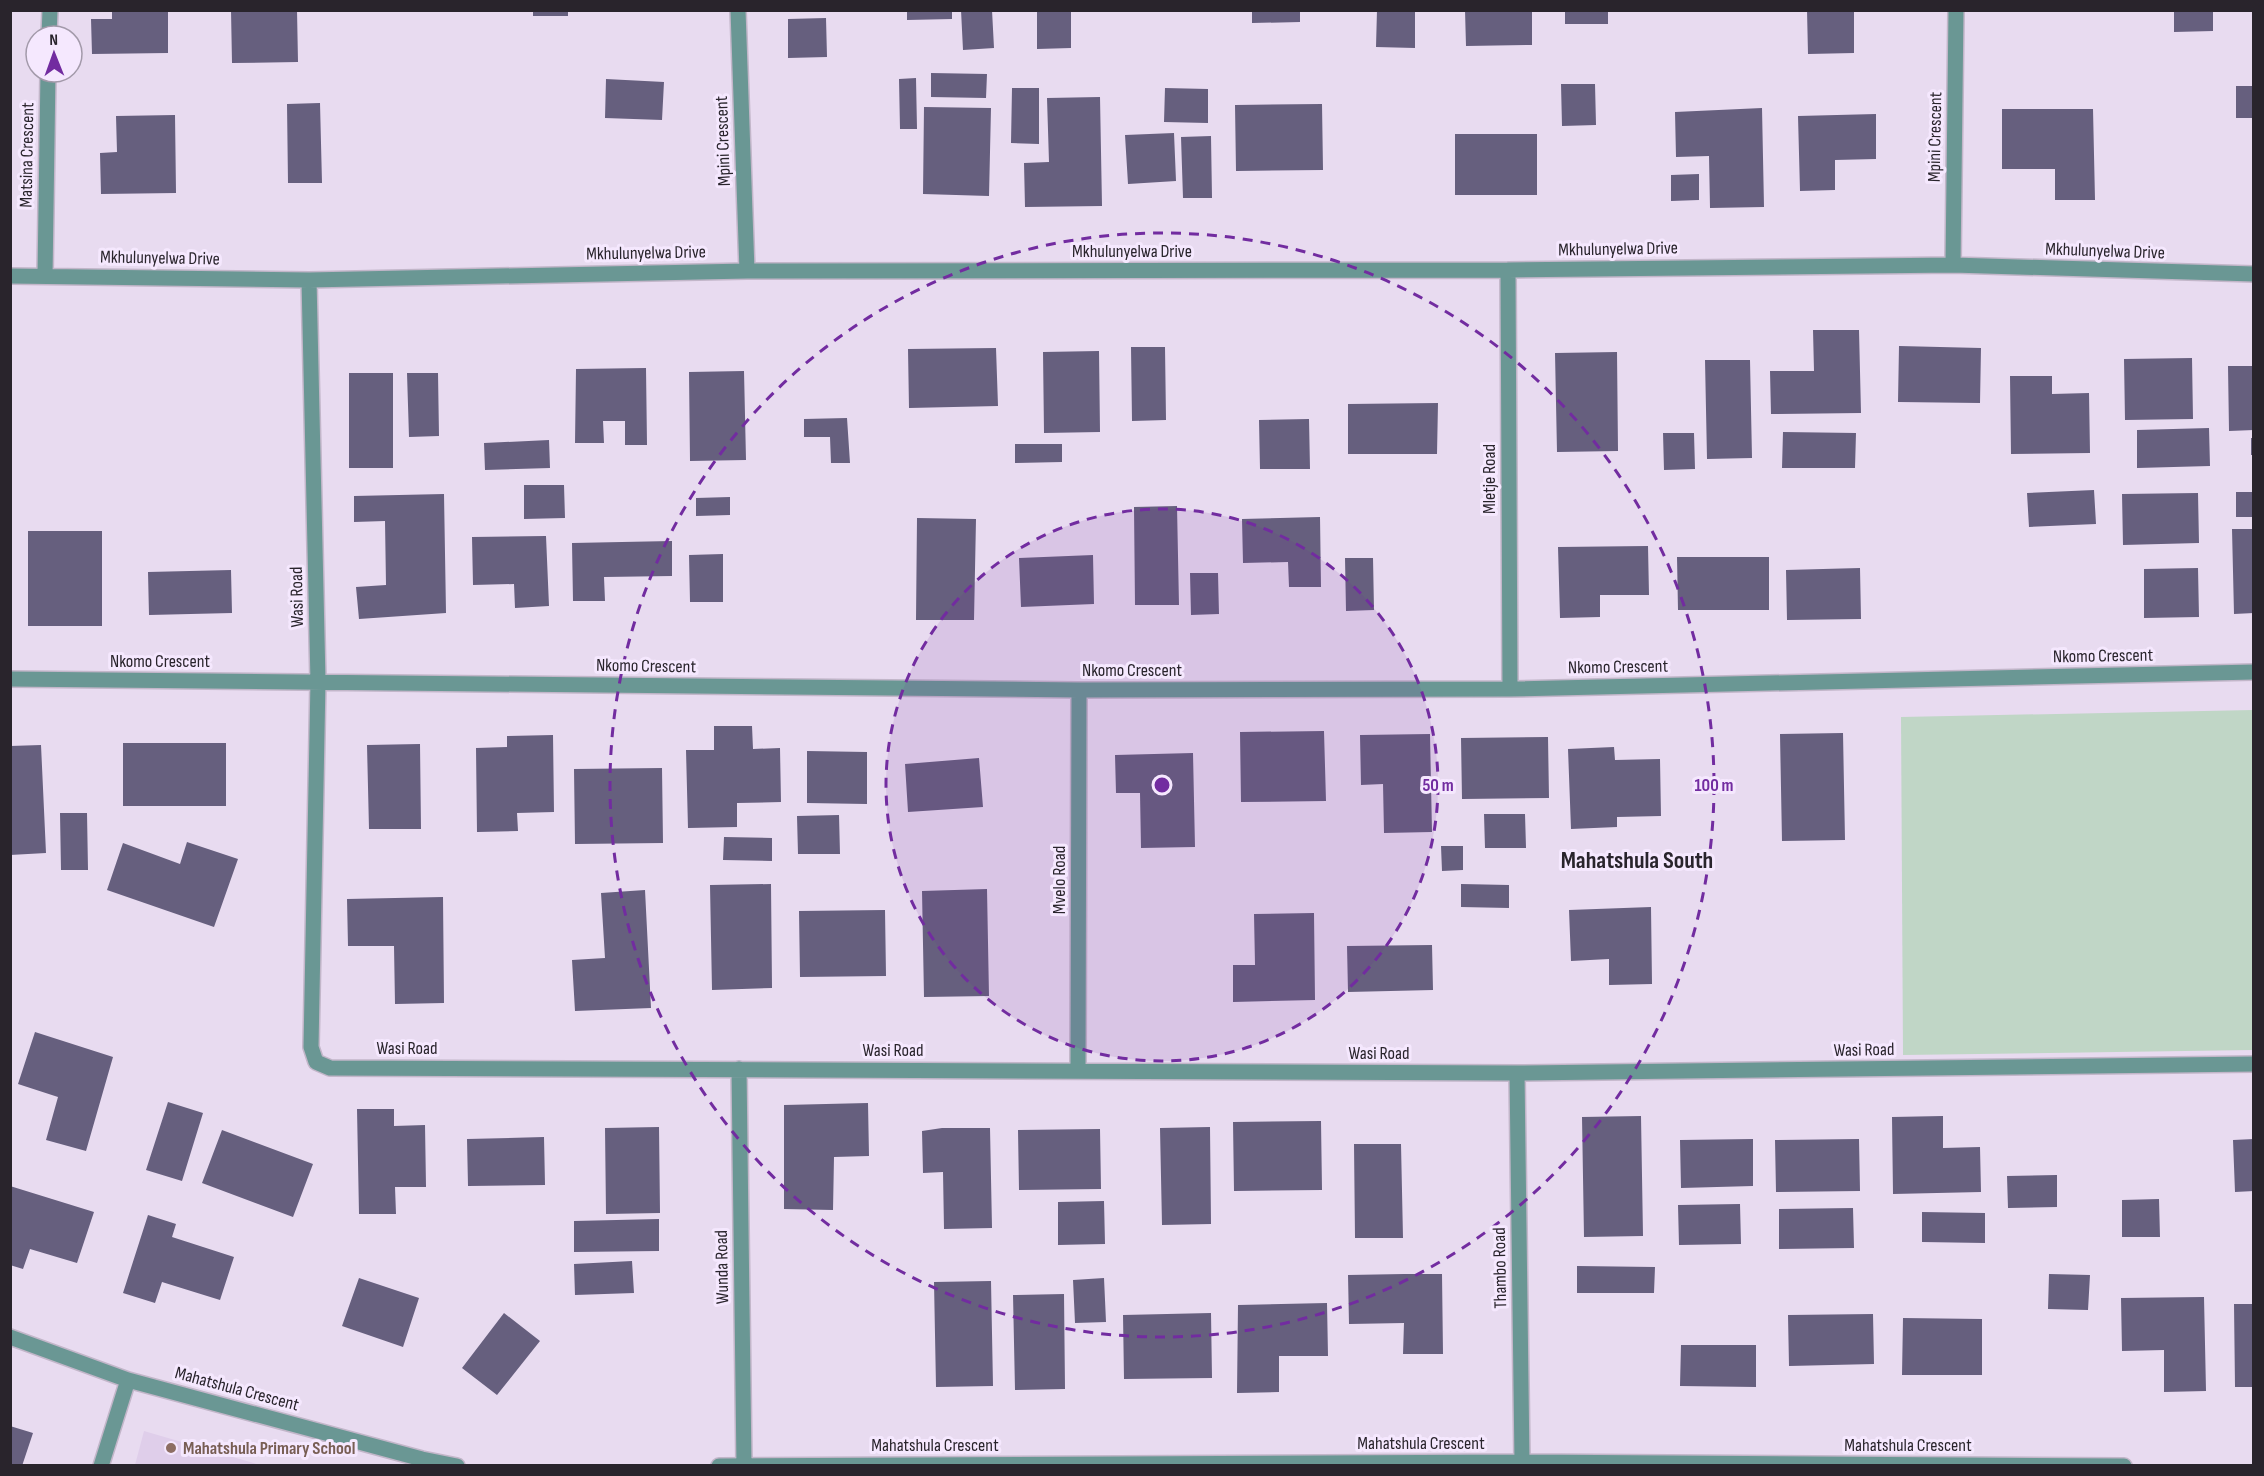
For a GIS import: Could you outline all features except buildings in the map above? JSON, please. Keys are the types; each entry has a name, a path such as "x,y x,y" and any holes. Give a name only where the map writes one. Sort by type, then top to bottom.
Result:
{"street":[{"name":"Mpini Crescent","path":"738,10 747,271"},
{"name":"Mpini Crescent","path":"1953,265 1956,10"},
{"name":"Matsina Crescent","path":"45,276 48,84"},
{"name":"Mkhulunyelwa Drive","path":"10,276 309,280 747,271 1508,270 1953,265 2253,274"},
{"name":"Mletje Road","path":"1508,270 1510,689"},
{"name":"Wasi Road","path":"309,280 318,681 311,1047 316,1062 330,1068 1517,1073 2253,1064"},
{"name":"Nkomo Crescent","path":"10,679 1079,690 1510,689 2253,672"},
{"name":"Mvelo Road","path":"1078,1070 1079,690"},
{"name":"Wunda Road","path":"739,1069 744,1465"},
{"name":"Thambo Road","path":"1517,1073 1522,1462"},
{"name":"Mahatshula Crescent","path":"10,1337 128,1380 422,1459 457,1466"},
{"path":"101,1466 128,1380"},
{"name":"Mahatshula Crescent","path":"719,1466 1522,1462 2124,1466"}],"shaded area":[{"name":"Mahatshula Primary School","path":"144,1431 260,1465 135,1465"}],"green space":[{"path":"2253,710 2253,1050 1903,1055 1901,717"}],"place":[{"name":"Mahatshula Primary School","path":"171,1448"}],"district":[{"name":"Mahatshula South","path":"1637,860"}]}
